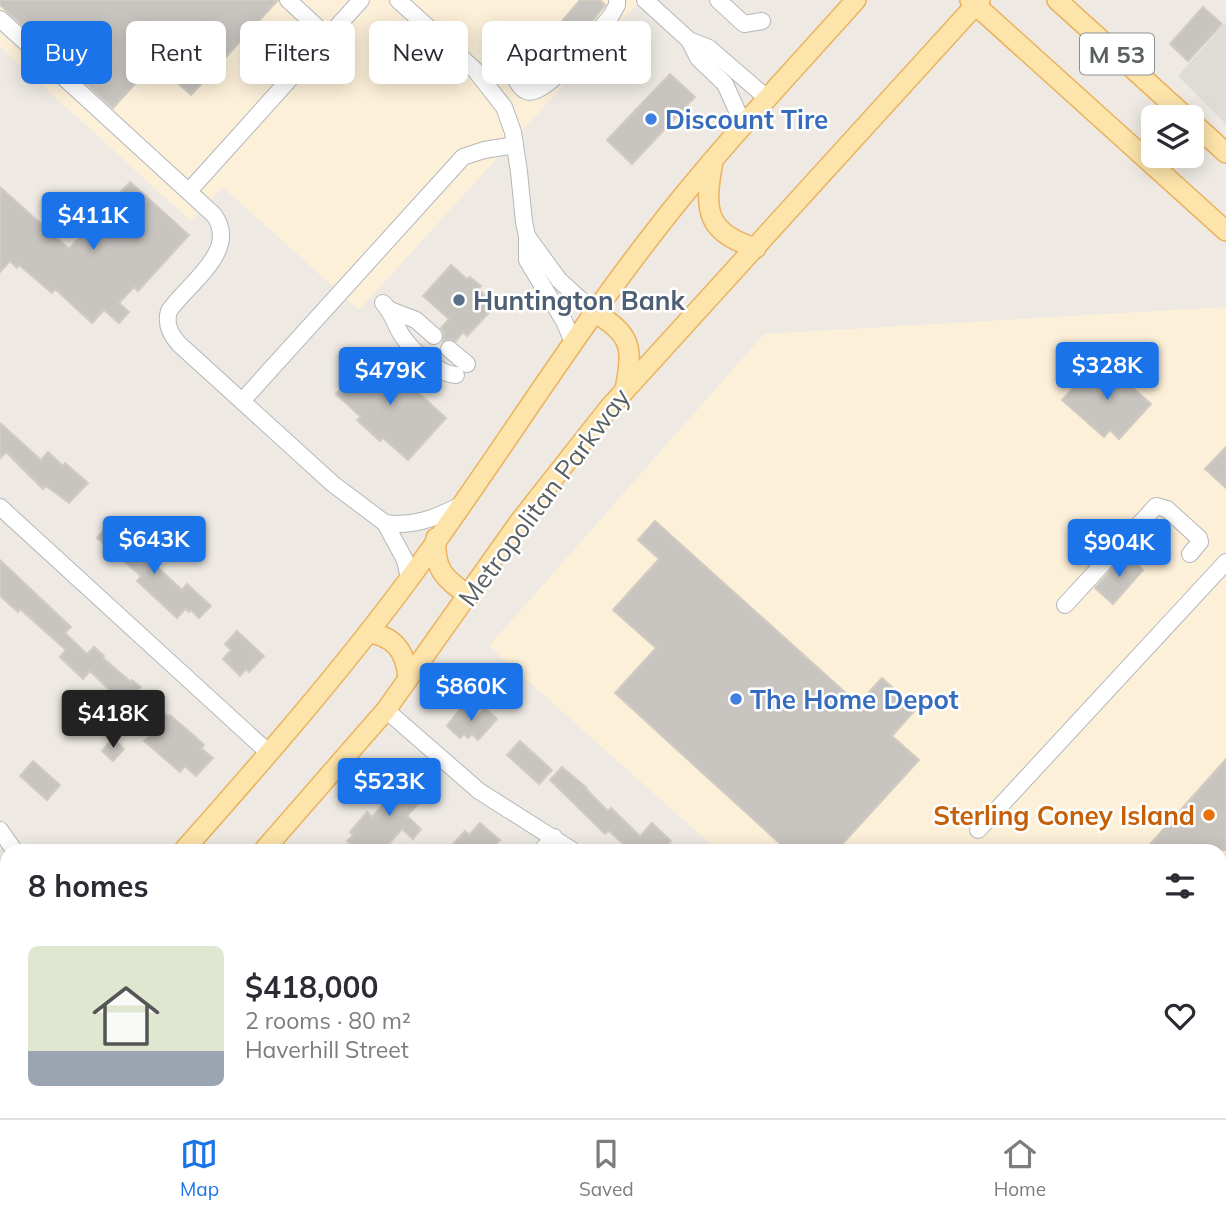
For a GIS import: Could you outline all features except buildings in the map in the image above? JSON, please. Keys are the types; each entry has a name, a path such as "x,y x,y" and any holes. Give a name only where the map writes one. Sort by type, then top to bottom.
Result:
{"main road":[{"path":"189,844 320,694 368,634 594,312 662,222 713,160 856,0"},
{"name":"M 53","path":"1057,0 1173,105"},
{"name":"M 53","path":"975,2 1226,231"},
{"name":"Metropolitan Parkway","path":"269,844 386,710 535,500 625,390 756,248 975,2"},
{"path":"1204,133 1226,153"},
{"path":"713,160 708,186 712,219 728,238 756,248"},
{"path":"594,312 616,325 628,345 625,390"},
{"path":"436,538 435,553 442,574 469,596"},
{"path":"368,634 381,635 396,644 407,663 408,679"}],"street":[{"path":"288,0 311,21"},
{"path":"342,21 361,0"},
{"path":"398,0 475,70 508,117 515,145 527,236 527,260 564,321 573,342"},
{"path":"607,21 614,13 617,0"},
{"path":"645,0 689,40 709,48 768,99"},
{"path":"718,0 744,24 762,20"},
{"path":"0,19 218,219 221,231 217,255 169,311 168,327 179,345 333,484 385,523 405,560 409,578"},
{"path":"689,40 698,58 725,83 744,126"},
{"path":"189,191 286,84"},
{"path":"520,84 527,92 539,90 547,84"},
{"path":"242,401 463,157 515,145"},
{"path":"527,236 559,280 594,312"},
{"path":"434,336 416,320 387,307 403,338 437,370 462,370 449,349"},
{"path":"385,523 419,522 459,506"},
{"path":"1065,605 1156,506 1167,509 1199,538 1200,542 1190,554"},
{"path":"0,507 269,753"},
{"path":"978,830 1226,562"},
{"path":"386,710 479,791 564,844"},
{"path":"548,844 554,837"}],"shaded area":[{"path":"0,0 641,0 622,21 482,21 482,84 565,84 359,310 223,187 191,221 41,84 112,84 112,21 21,21 21,66 0,47"},
{"path":"1226,22 1226,124 1178,76"},
{"path":"1226,307 1226,844 710,844 489,646 764,334"}],"place":[{"name":"Discount Tire","path":"651,119"},
{"name":"Huntington Bank","path":"459,300"},
{"name":"The Home Depot","path":"736,699"},
{"name":"Sterling Coney Island","path":"1209,815"}]}
